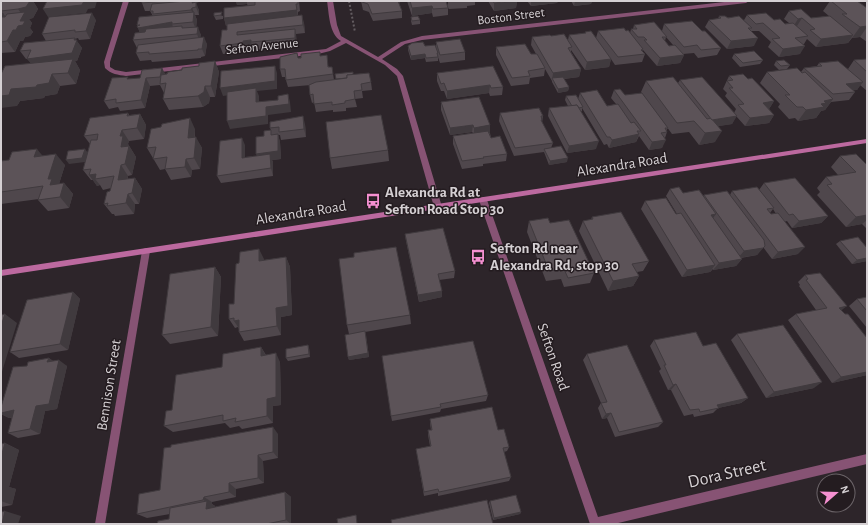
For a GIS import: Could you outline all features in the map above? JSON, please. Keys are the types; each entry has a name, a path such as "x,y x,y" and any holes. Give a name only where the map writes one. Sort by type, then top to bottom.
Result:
{"street":[{"name":"Sefton Avenue","path":"126,1 107,62 107,67 110,71 117,73 133,73 318,52 328,50 345,42"},
{"path":"330,1 334,25 337,33 345,42 378,59 395,70 400,76 438,207"},
{"name":"Boston Street","path":"378,59 404,43 422,38 746,1"},
{"name":"Alexandra Road","path":"1,273 867,141"},
{"name":"Sefton Road","path":"483,200 595,524"},
{"name":"Bennison Street","path":"100,524 146,251"},
{"name":"Dora Street","path":"595,524 867,459"}],"path":[{"path":"349,1 356,37"}],"building":[{"path":"1,1 30,1 26,7 1,11"},
{"path":"47,1 84,1 82,5 43,9"},
{"path":"142,1 167,1 142,3"},
{"path":"193,1 192,3 196,2 196,7 192,8 191,10 153,14 153,11 150,11 152,4"},
{"path":"255,1 298,1 298,4 296,4 297,10 224,18 224,8 255,5"},
{"path":"362,1 398,1 402,11 372,14 368,4"},
{"path":"410,1 446,1 448,8 433,9 432,6 412,8"},
{"path":"493,1 514,1 494,3"},
{"path":"831,1 857,1 867,8 867,26 860,27 842,14 847,14"},
{"path":"801,9 811,18 830,16 853,35 821,39 810,30 815,29 802,18 798,19 789,11"},
{"path":"25,12 20,21 25,21 23,25 18,26 16,30 13,30 7,41 1,42 1,17 5,17 7,14"},
{"path":"194,12 193,22 172,24 172,22 138,28 137,26 140,25 137,25 139,17"},
{"path":"222,12 221,15 214,16 214,13"},
{"path":"92,13 86,31 75,32 75,30 42,34 49,17"},
{"path":"766,13 774,20 780,19 785,24 793,23 808,36 795,38 805,46 783,49 772,39 780,38 763,23 756,24 747,15"},
{"path":"302,15 303,25 237,32 237,35 295,29 295,38 251,42 251,40 243,41 243,43 220,46 222,30 227,30 227,24"},
{"path":"418,16 420,20 412,21 411,17"},
{"path":"719,16 725,16 728,18 739,16 752,28 748,28 758,38 731,41 709,20 721,18"},
{"path":"692,21 702,31 705,31 721,48 701,50 697,45 684,47 664,24"},
{"path":"654,22 667,37 662,37 669,46 675,45 684,55 660,58 644,40 647,40 644,37 638,37 631,29 637,29 634,25"},
{"path":"182,26 182,28 198,27 197,34 133,40 135,33 145,32 146,29"},
{"path":"624,28 626,31 628,30 643,49 641,50 645,54 618,57 598,31"},
{"path":"591,31 611,59 587,62 569,35"},
{"path":"564,34 572,47 568,48 581,69 553,73 532,37"},
{"path":"204,37 202,49 198,50 149,54 149,52 136,53 138,45"},
{"path":"75,38 74,40 77,40 72,53 27,59 31,50 20,51 24,43"},
{"path":"460,39 465,52 440,55 436,42"},
{"path":"423,42 425,46 435,45 438,57 426,58 425,54 411,56 408,46 412,43"},
{"path":"525,44 531,54 537,54 545,68 528,71 530,76 512,78 496,47"},
{"path":"754,51 763,60 743,63 734,54"},
{"path":"320,52 320,56 327,55 328,67 332,67 333,74 286,80 285,69 280,69 280,57 297,53 298,58 301,58 301,54"},
{"path":"73,59 68,73 52,74 49,83 37,85 36,87 11,89 9,95 1,96 1,74 5,66"},
{"path":"867,59 867,72 854,60"},
{"path":"784,60 790,65 781,66 776,61"},
{"path":"215,61 211,86 205,86 204,92 198,96 163,99 166,83 160,84 161,75 167,74 168,72 182,70 182,68 199,66 199,63"},
{"path":"838,61 863,82 846,84 855,92 833,94 804,68 822,66 819,63"},
{"path":"275,66 275,81 220,88 221,71"},
{"path":"493,66 503,87 491,88 490,85 447,91 444,83 441,84 437,73"},
{"path":"162,68 160,77 146,78 141,100 116,103 116,99 104,101 112,78 140,78 142,70"},
{"path":"797,68 802,73 805,72 833,99 824,101 826,103 821,104 824,107 806,110 803,107 797,107 785,95 790,95 767,72"},
{"path":"353,72 353,75 347,75 347,78 336,79 335,74"},
{"path":"369,73 371,82 361,84 362,90 354,91 355,99 345,101 345,103 332,105 332,102 314,104 313,94 310,95 309,85 316,82 347,78 347,75"},
{"path":"743,74 748,79 752,78 774,101 763,103 774,115 750,118 738,105 744,104 729,88 733,88 727,81 733,80 729,76"},
{"path":"563,77 569,87 558,89 552,78"},
{"path":"673,77 707,119 711,118 722,131 705,133 694,121 677,123 646,81"},
{"path":"702,77 737,116 712,120 680,80"},
{"path":"256,88 256,102 278,100 278,96 288,94 289,104 266,107 266,116 227,121 227,92"},
{"path":"620,89 625,95 642,93 668,128 665,128 667,132 661,133 666,140 652,142 614,90"},
{"path":"597,90 607,106 618,104 631,123 634,122 641,131 637,131 639,134 612,140 610,137 607,137 580,93"},
{"path":"576,95 583,107 579,108 577,105 572,106 566,96"},
{"path":"479,97 490,125 474,128 473,125 450,128 441,102"},
{"path":"577,105 599,141 569,146 549,108"},
{"path":"539,108 543,116 541,116 541,120 553,143 515,148 500,113"},
{"path":"128,113 127,116 140,114 137,128 122,130 120,136 123,136 121,147 129,146 125,164 121,165 118,180 135,178 132,193 128,194 126,203 107,206 108,203 104,204 107,192 110,191 114,176 95,179 96,174 89,175 91,169 83,170 91,140 97,140 98,134 84,136 90,118"},
{"path":"381,115 388,150 330,158 326,122"},
{"path":"303,116 304,129 279,132 279,127 270,128 270,122"},
{"path":"190,118 188,138 196,137 194,158 186,159 185,167 165,169 167,157 153,159 156,147 147,148 151,129 161,127 162,124"},
{"path":"271,130 271,135 278,134 278,151 256,154 256,137 264,136 264,131"},
{"path":"488,131 491,138 500,136 507,154 462,161 453,136"},
{"path":"242,138 242,158 270,154 271,168 217,176 220,141"},
{"path":"561,146 568,158 550,161 544,149"},
{"path":"37,149 34,157 56,154 48,179 52,179 50,185 64,183 60,197 38,200 43,186 1,192 1,161 9,160 12,152"},
{"path":"85,149 82,158 66,160 68,151"},
{"path":"856,154 867,165 867,215 856,217 827,185 832,184 826,177 856,172 840,156"},
{"path":"795,178 828,216 799,221 793,214 789,215 764,183"},
{"path":"679,187 683,193 699,190 716,214 711,215 742,259 719,263 670,189"},
{"path":"757,187 774,208 767,209 771,214 778,213 805,247 778,252 732,191"},
{"path":"727,191 764,240 765,246 763,248 744,251 704,195"},
{"path":"666,198 676,214 681,213 715,265 687,270 645,201"},
{"path":"621,212 649,261 632,264 639,276 613,281 583,221 593,219 592,217"},
{"path":"548,218 550,223 569,220 594,273 568,278 564,269 549,271 529,221"},
{"path":"443,228 455,271 438,274 442,291 418,295 405,234"},
{"path":"858,237 867,248 867,258 857,260 840,241"},
{"path":"396,247 410,315 347,325 339,259 354,257 354,253"},
{"path":"259,249 259,261 286,257 288,306 276,308 277,326 239,332 239,320 234,321 234,318 229,319 229,304 234,304 236,264 239,263 240,252"},
{"path":"215,267 211,327 162,335 170,274"},
{"path":"820,273 847,306 839,308 845,314 848,314 867,338 867,372 841,377 796,314 827,308 806,280 808,279 805,275"},
{"path":"73,292 60,344 10,352 27,300"},
{"path":"867,297 867,311 857,299"},
{"path":"5,314 1,326 1,315"},
{"path":"783,325 822,382 774,392 737,334"},
{"path":"365,331 368,353 348,357 345,335"},
{"path":"696,332 703,346 716,343 748,398 717,405 719,408 700,412 699,409 690,410 676,384 673,385 664,365 666,365 654,340"},
{"path":"473,341 488,395 440,404 441,407 391,416 382,356"},
{"path":"308,345 309,354 286,358 286,349"},
{"path":"627,345 663,422 619,432 611,413 606,414 601,403 607,402 587,354"},
{"path":"261,347 261,356 276,353 276,397 267,399 267,416 235,422 236,418 223,421 223,415 164,426 166,411 172,410 176,375 222,367 223,354"},
{"path":"49,358 47,362 59,360 49,404 36,406 30,429 8,433 14,410 1,413 1,407 13,367 27,366 28,362"},
{"path":"492,407 498,430 504,429 509,447 503,448 511,477 439,492 438,489 424,492 416,449 431,446 428,430 432,430 430,419"},
{"path":"273,427 273,452 258,455 258,478 229,483 229,492 204,497 203,500 137,514 139,494 160,490 164,448 171,447 171,445"},
{"path":"5,443 1,457 1,444"},
{"path":"285,492 286,520 266,524 157,524 158,521 169,519 170,508 207,501 206,509"},
{"path":"516,495 521,512 494,518 490,501"},
{"path":"487,500 493,524 392,524 391,520"},
{"path":"5,511 2,524 1,524 1,512"},
{"path":"356,515 357,524 338,524 337,519"}],"place":[{"name":"Alexandra Rd at Sefton Road Stop 30","path":"373,201"},
{"name":"Sefton Rd near Alexandra Rd, stop 30","path":"478,257"}]}
